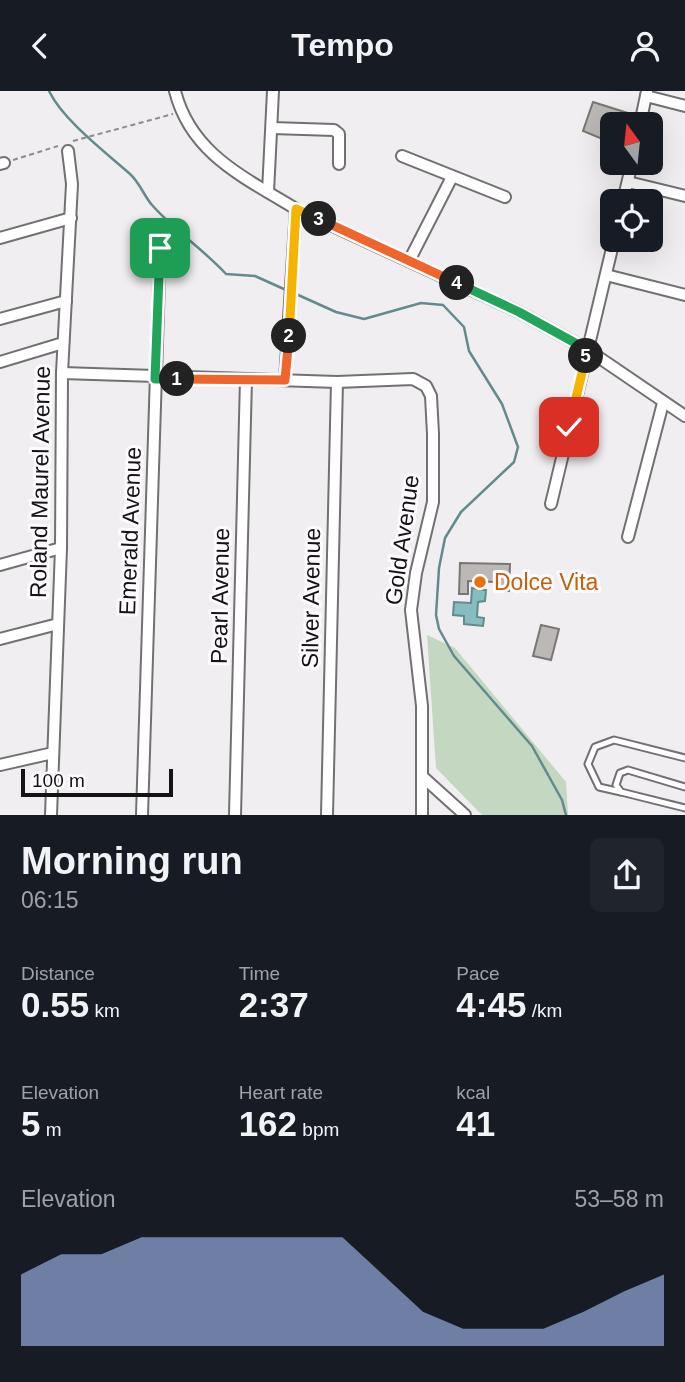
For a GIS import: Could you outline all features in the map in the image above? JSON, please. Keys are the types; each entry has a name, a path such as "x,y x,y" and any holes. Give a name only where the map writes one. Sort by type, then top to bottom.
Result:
{"street":[{"path":"175,91 180,112 191,133 208,152 268,192 296,209 519,312 588,350 685,416"},
{"path":"268,192 273,91"},
{"path":"643,112 647,94 685,106"},
{"path":"272,128 334,130 338,134 339,164"},
{"name":"Roland Maurel Avenue","path":"51,815 61,548 63,343 72,219 72,170 68,151"},
{"path":"402,156 505,197"},
{"path":"626,189 629,175"},
{"path":"409,261 452,177"},
{"path":"628,182 685,196"},
{"path":"285,380 296,209"},
{"path":"0,238 72,219"},
{"name":"Emerald Avenue","path":"142,815 160,248"},
{"path":"551,504 611,252"},
{"path":"606,275 685,295"},
{"path":"0,319 66,301"},
{"path":"0,362 63,343"},
{"name":"Gold Avenue","path":"62,373 155,379 337,382 412,379 426,386 431,396 433,502 416,573 411,610 422,706 422,815"},
{"name":"Pearl Avenue","path":"236,815 246,379"},
{"name":"Silver Avenue","path":"327,815 337,382"},
{"path":"628,537 663,403"},
{"path":"0,565 61,548"},
{"path":"0,639 58,624"},
{"path":"0,765 52,753"},
{"path":"424,778 465,815"}],"lane":[{"path":"685,758 614,740 595,747 588,764 599,787 685,808"},
{"path":"621,792 616,785 620,773 628,770 685,787"}],"path":[{"path":"2,164 82,138 180,112"}],"green space":[{"path":"427,635 455,648 566,782 568,815 482,815 436,768"}],"water":[{"path":"472,588 486,590 485,601 478,602 477,617 484,618 483,626 464,624 464,616 453,615 454,602 471,603"}],"building":[{"path":"593,102 625,112 600,112 600,138 583,131"},
{"path":"460,563 510,564 509,591 495,590 495,582 468,581 468,594 459,594"},
{"path":"541,625 559,629 551,660 533,656"}],"waterway":[{"path":"49,91 74,124 133,178 161,214 226,274 255,276 286,290"},
{"path":"296,294 336,312 364,319 421,303 443,305 464,327 469,351 502,404 518,447 514,462 461,512 445,538 439,568 436,615 439,629 454,656 532,746 562,800 566,815"}],"place":[{"name":"Dolce Vita","path":"480,582"}],"route":[{"path":"160,248 155,379 285,380 296,209 519,312 588,350 569,427"}]}
